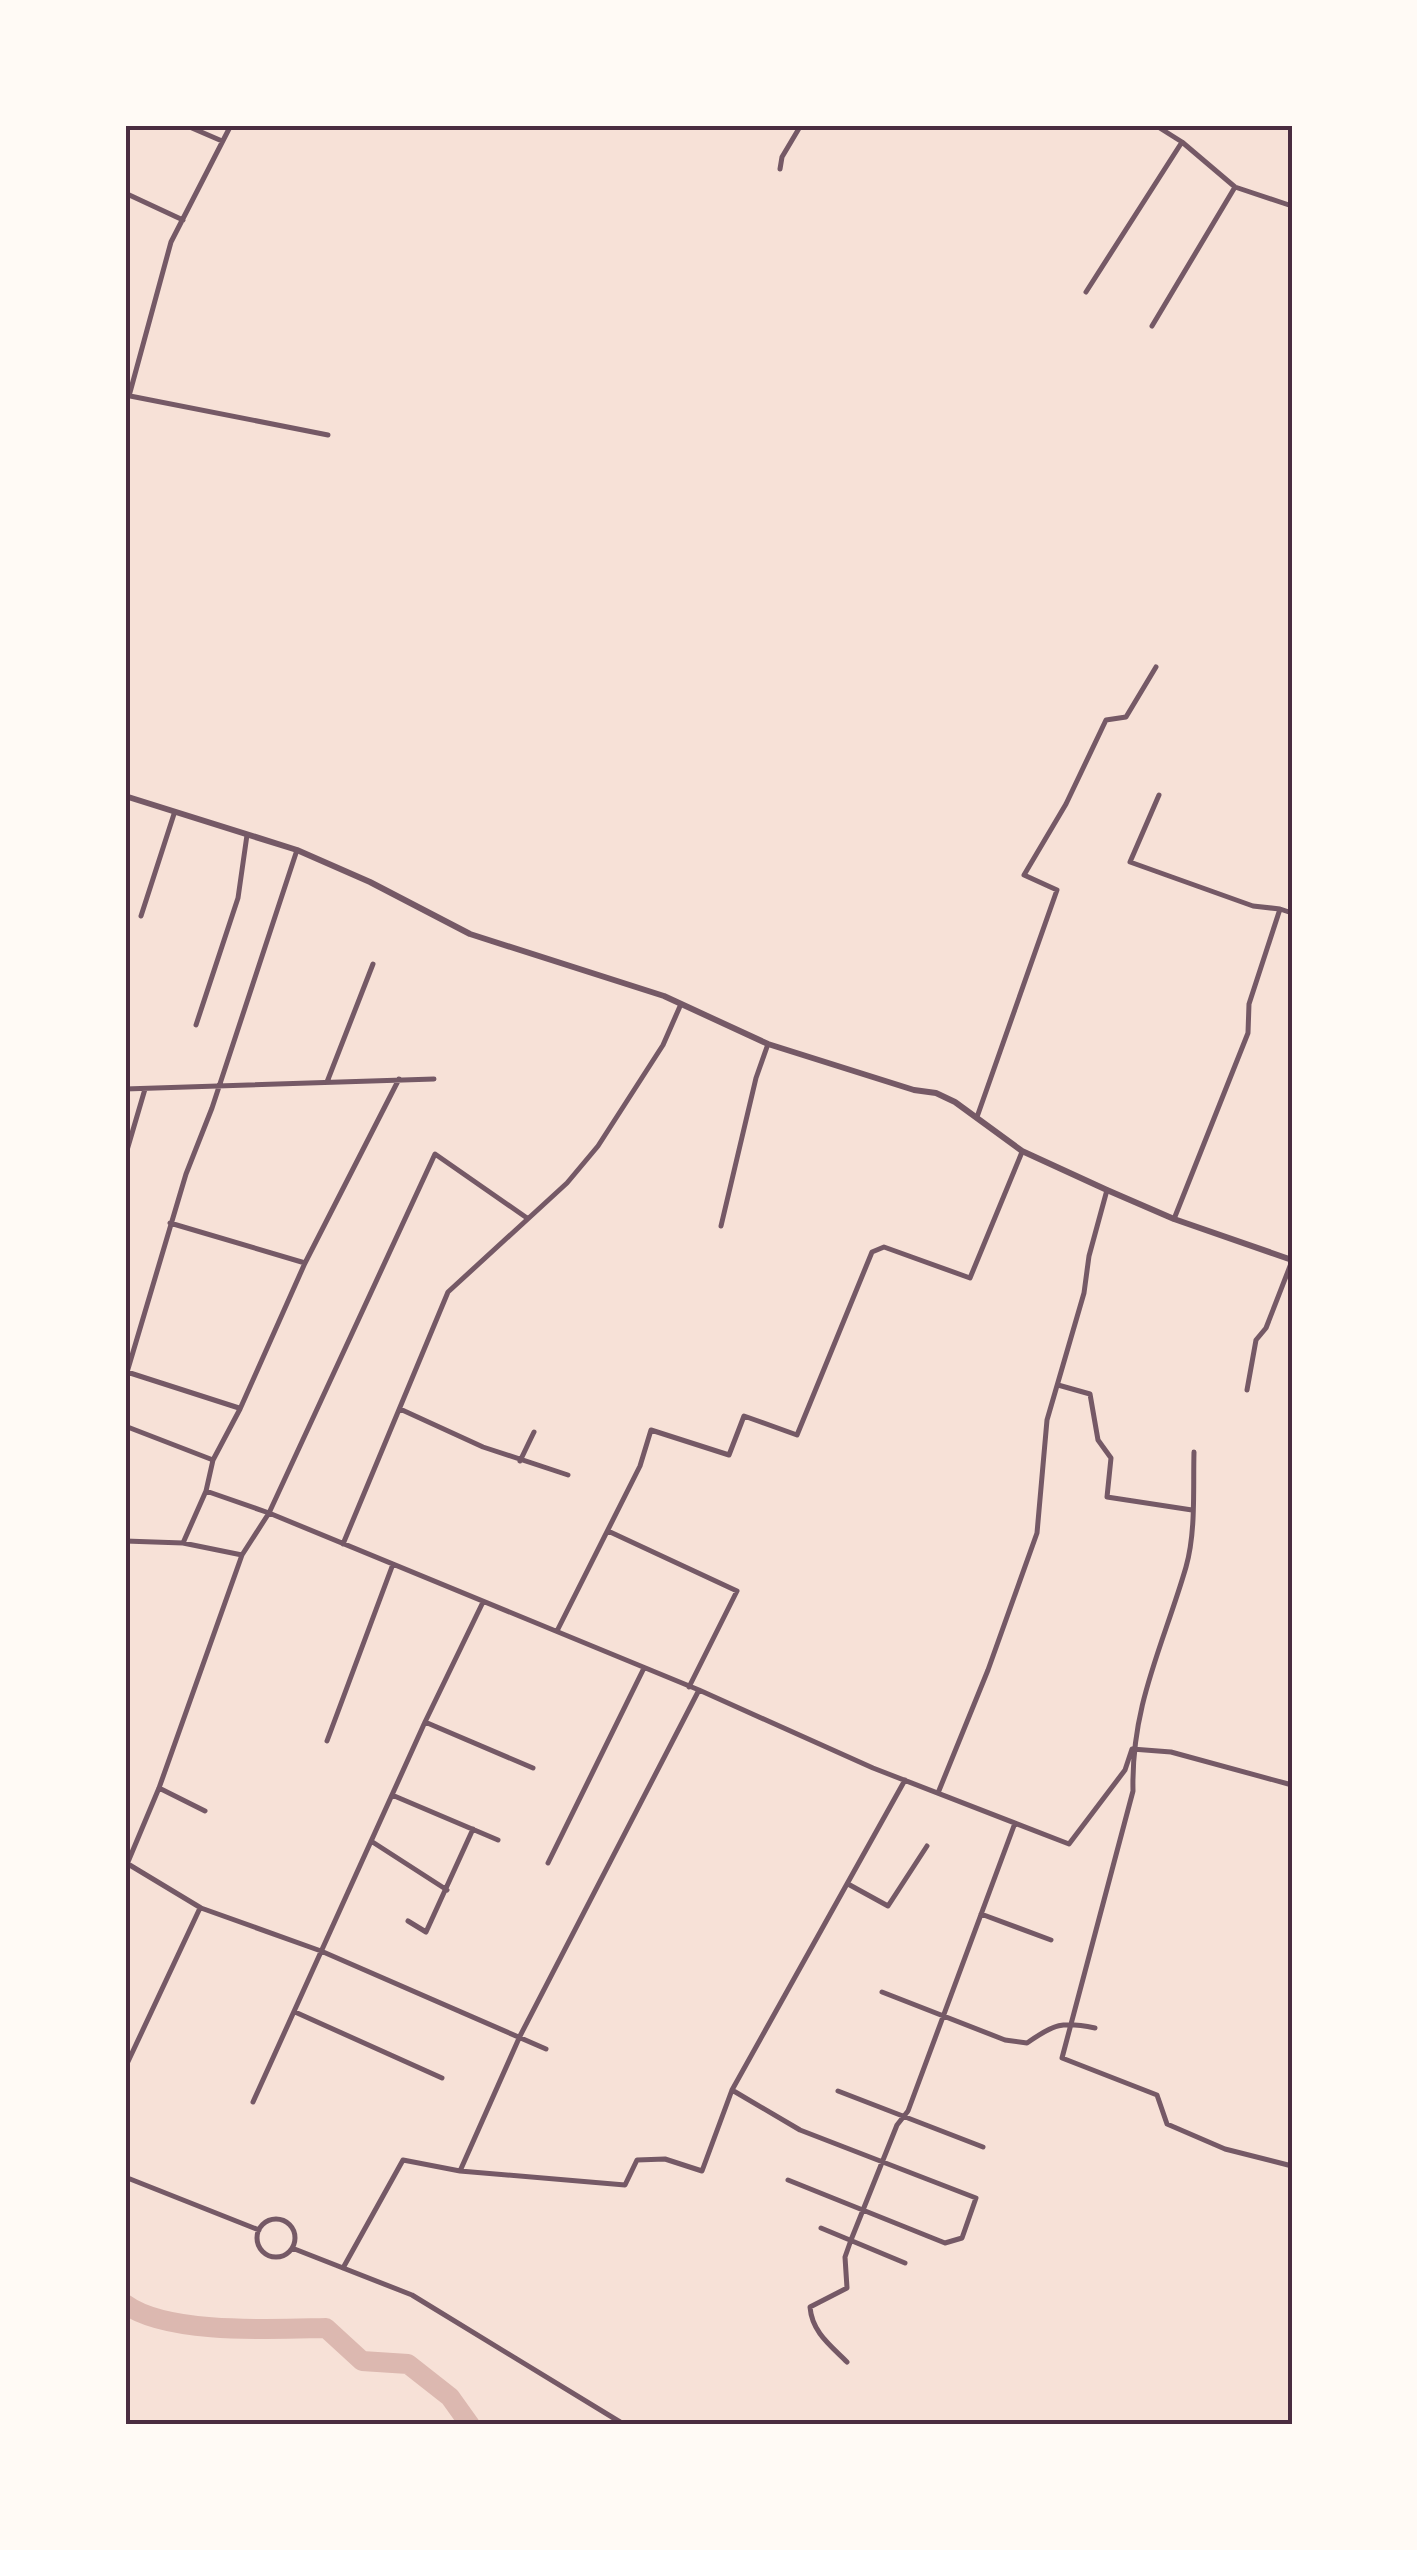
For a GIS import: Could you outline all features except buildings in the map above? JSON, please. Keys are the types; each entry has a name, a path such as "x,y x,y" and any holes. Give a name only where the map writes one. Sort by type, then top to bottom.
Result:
{"street":[{"path":"185,125 222,141"},
{"path":"231,125 171,242 127,396 328,435"},
{"path":"780,169 782,157 802,125"},
{"path":"1155,125 1182,142 1235,187 1292,206"},
{"path":"1086,292 1182,142"},
{"path":"1152,326 1235,187"},
{"path":"125,194 183,220"},
{"path":"977,1117 1057,890 1024,875 1066,804 1106,720 1126,717 1156,667"},
{"path":"1159,794 1130,862 1253,906 1292,914"},
{"path":"125,796 297,850 370,882 470,934 681,1004 768,1044 914,1090 936,1093 977,1117 1022,1152 1174,1219 1292,1260 1266,1328 1256,1340 1247,1390"},
{"path":"141,916 174,814"},
{"path":"196,1026 238,898 247,835"},
{"path":"240,1409 126,1375 170,1223 297,850"},
{"path":"1174,1219 1248,1033 1250,1004 1280,909"},
{"path":"327,1082 374,964"},
{"path":"344,1544 448,1292 568,1183 598,1146 664,1045 681,1004"},
{"path":"721,1226 756,1078 768,1044"},
{"path":"183,1542 206,1492 213,1460 240,1409 304,1263 399,1079"},
{"path":"125,1090 434,1079"},
{"path":"125,1157 145,1089"},
{"path":"558,1631 640,1466 651,1430 729,1456 744,1416 797,1435 872,1252 884,1247 970,1278 1022,1152"},
{"path":"526,1218 435,1154 269,1513 242,1555 159,1788 126,1865 201,1908 321,1951 546,2049"},
{"path":"938,1793 1037,1534 1047,1420 1084,1293 1089,1256 1107,1190"},
{"path":"170,1223 304,1263"},
{"path":"1057,1385 1090,1394 1098,1440 1111,1458 1107,1497 1192,1510"},
{"path":"400,1410 520,1461 568,1476"},
{"path":"125,1426 213,1460"},
{"path":"520,1461 534,1432"},
{"path":"206,1492 269,1513 558,1631 905,1780 1068,1844 1125,1770 1132,1750 1154,1655 1187,1564 1194,1452"},
{"path":"608,1531 737,1591 689,1687"},
{"path":"125,1541 183,1542 242,1555"},
{"path":"327,1741 393,1564"},
{"path":"252,2102 483,1602"},
{"path":"548,1863 644,1668"},
{"path":"460,2171 520,2036 699,1690"},
{"path":"425,1722 533,1768"},
{"path":"1132,1750 1171,1752 1292,1784"},
{"path":"1132,1750 1133,1791 1062,2058 1156,2095 1167,2124 1225,2149 1292,2166"},
{"path":"343,2268 403,2160 460,2171 625,2185 637,2160 666,2159 702,2171 732,2090 905,1780"},
{"path":"159,1788 205,1811"},
{"path":"392,1794 498,1840"},
{"path":"846,2362 820,2335 811,2320 810,2307 846,2288 845,2256 944,2016 1015,1823"},
{"path":"408,1921 426,1932 473,1829"},
{"path":"371,1842 447,1890"},
{"path":"848,1884 888,1906 927,1846"},
{"path":"125,2068 201,1908"},
{"path":"982,1914 1050,1940"},
{"path":"882,1992 1004,2040 1027,2044 1048,2028 1069,2022 1095,2028"},
{"path":"295,2012 442,2078"},
{"path":"732,2090 800,2130 976,2198 962,2238 945,2243 788,2180"},
{"path":"838,2091 983,2146"},
{"path":"125,2177 258,2230"},
{"path":"272,2220 284,2221 293,2230 292,2248 282,2256 269,2256 260,2248 258,2230 272,2220"},
{"path":"822,2228 905,2263"},
{"path":"292,2248 412,2295 625,2425"}],"waterway":[{"path":"125,2304 144,2314 193,2325 326,2328 362,2361 408,2364 450,2397 470,2425"}]}
